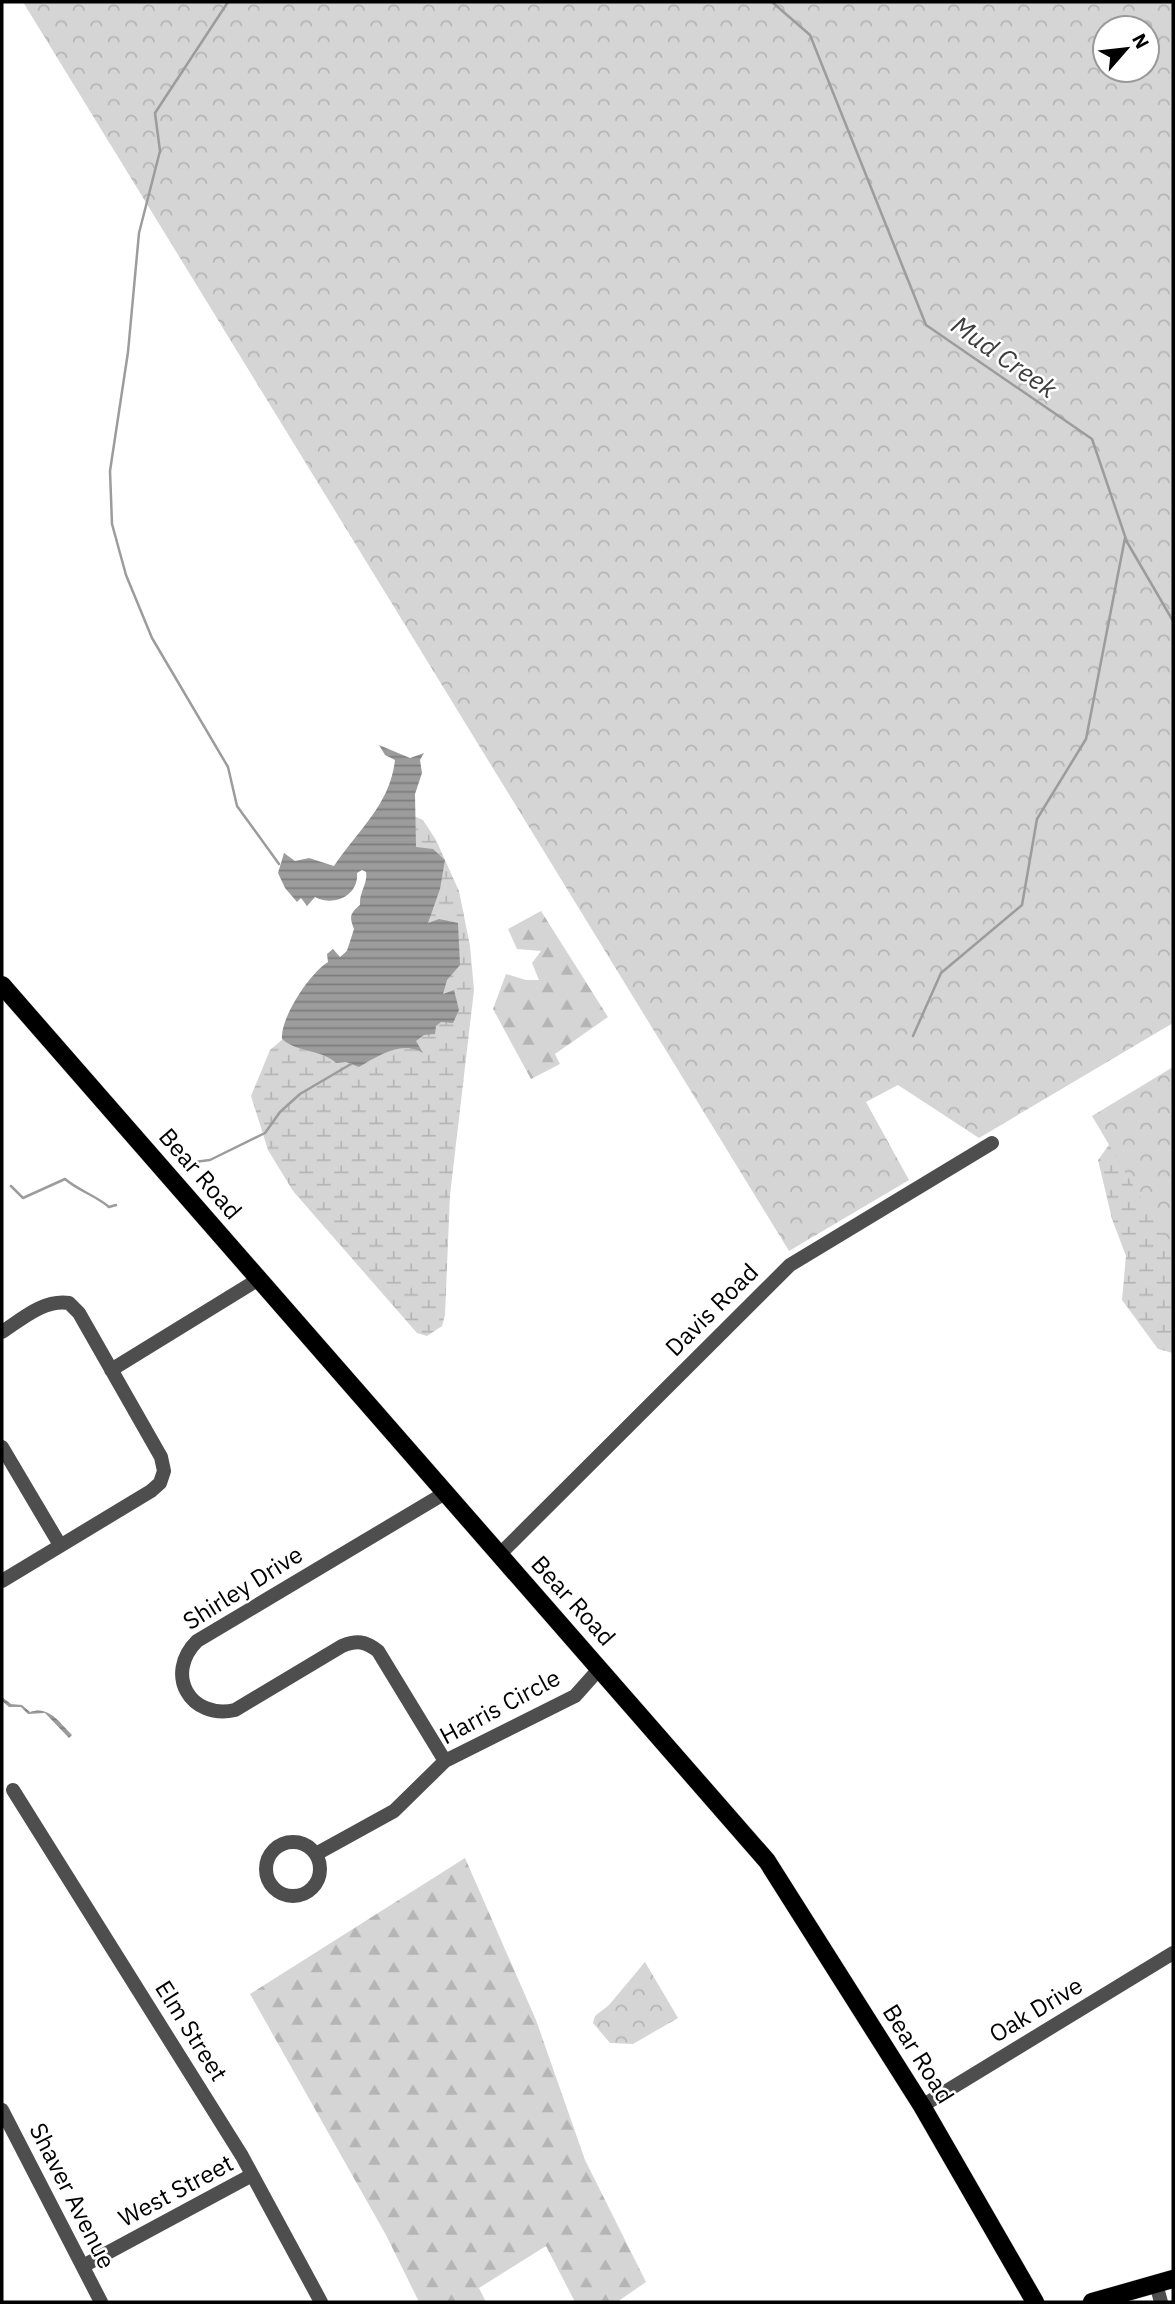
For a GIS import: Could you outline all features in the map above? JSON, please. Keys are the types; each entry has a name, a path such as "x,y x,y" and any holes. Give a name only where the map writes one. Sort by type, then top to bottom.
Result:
{"main road":[{"name":"Bear Road","path":"2,985 769,1864 922,2106 1035,2302"},
{"path":"1092,2302 1164,2281"}],"street":[{"name":"Davis Road","path":"499,1555 790,1265 992,1143"},
{"path":"111,1370 259,1279"},
{"path":"2,1332 40,1308 58,1301 69,1303 161,1458 164,1471 160,1483 151,1491 2,1581"},
{"path":"2,1447 60,1545"},
{"name":"Shirley Drive","path":"445,1493 197,1641 187,1651 182,1663 182,1678 190,1697 199,1706 223,1713 235,1710 342,1646 366,1642 378,1651 445,1760"},
{"name":"Harris Circle","path":"316,1854 394,1811 445,1760 575,1696 600,1668"},
{"name":"Elm Street","path":"13,1790 252,2175 321,2302"},
{"name":"Oak Drive","path":"922,2106 1173,1953"},
{"name":"Shaver Avenue","path":"2,2110 101,2302"},
{"name":"West Street","path":"83,2266 252,2175"},
{"path":"1161,2302 1164,2281"}],"green space":[{"path":"23,2 1173,2 1173,1023 979,1138 898,1085 866,1102 909,1180 789,1251"},
{"path":"407,813 423,820 436,840 459,891 470,946 474,990 450,1195 445,1315 442,1326 427,1336 417,1333 293,1191 268,1150 251,1096 270,1050 311,1015 338,970"},
{"path":"541,911 608,1017 555,1054 560,1064 531,1079 493,1009 506,974 526,980 539,980 532,963 541,951 517,949 508,929"},
{"path":"1173,1067 1173,1253 1092,1116"},
{"path":"1173,1076 1173,1353 1158,1349 1122,1300 1126,1256 1112,1219 1098,1160 1147,1092"},
{"path":"465,1858 536,2020 585,2160 646,2282 617,2302 575,2302 546,2246 479,2288 486,2302 419,2302 386,2235 250,1994"},
{"path":"645,1962 678,2018 633,2044 610,2043 593,2023 595,2016 609,2005"}],"shaded area":[{"path":"379,745 410,758 424,753 420,760 422,773 415,794 416,847 433,849 445,860 440,889 428,923 439,919 458,923 460,965 447,980 443,994 454,990 459,1010 453,1023 441,1022 436,1026 435,1034 424,1035 416,1041 423,1053 415,1049 399,1049 359,1067 346,1062 336,1063 282,1039 291,1008 313,976 328,962 327,954 333,949 340,957 347,951 354,929 351,916 360,905 366,872 362,870 357,873 354,888 344,897 329,901 315,897 307,906 301,898 297,902 285,888 278,873 284,853 295,861 309,858 334,866 372,816 387,790 395,760 385,755"},
{"path":"2,1697 11,1704 22,1705 30,1712 37,1710 48,1713 72,1735 69,1738 45,1713 28,1714 21,1707 9,1707 2,1701"}],"waterway":[{"path":"228,2 155,113 160,151 139,233 128,352 110,471 112,524 126,575 152,638 228,767 237,806 279,864"},
{"name":"Mud Creek","path":"772,2 810,35 926,325 1092,439 1127,542 1173,621"},
{"path":"913,1036 941,973 1022,905 1037,819 1086,739 1125,538"},
{"path":"183,1168 194,1162 210,1160 265,1133 280,1112 300,1094 351,1064"},
{"path":"11,1186 23,1198 65,1179 109,1207 116,1205"}]}
